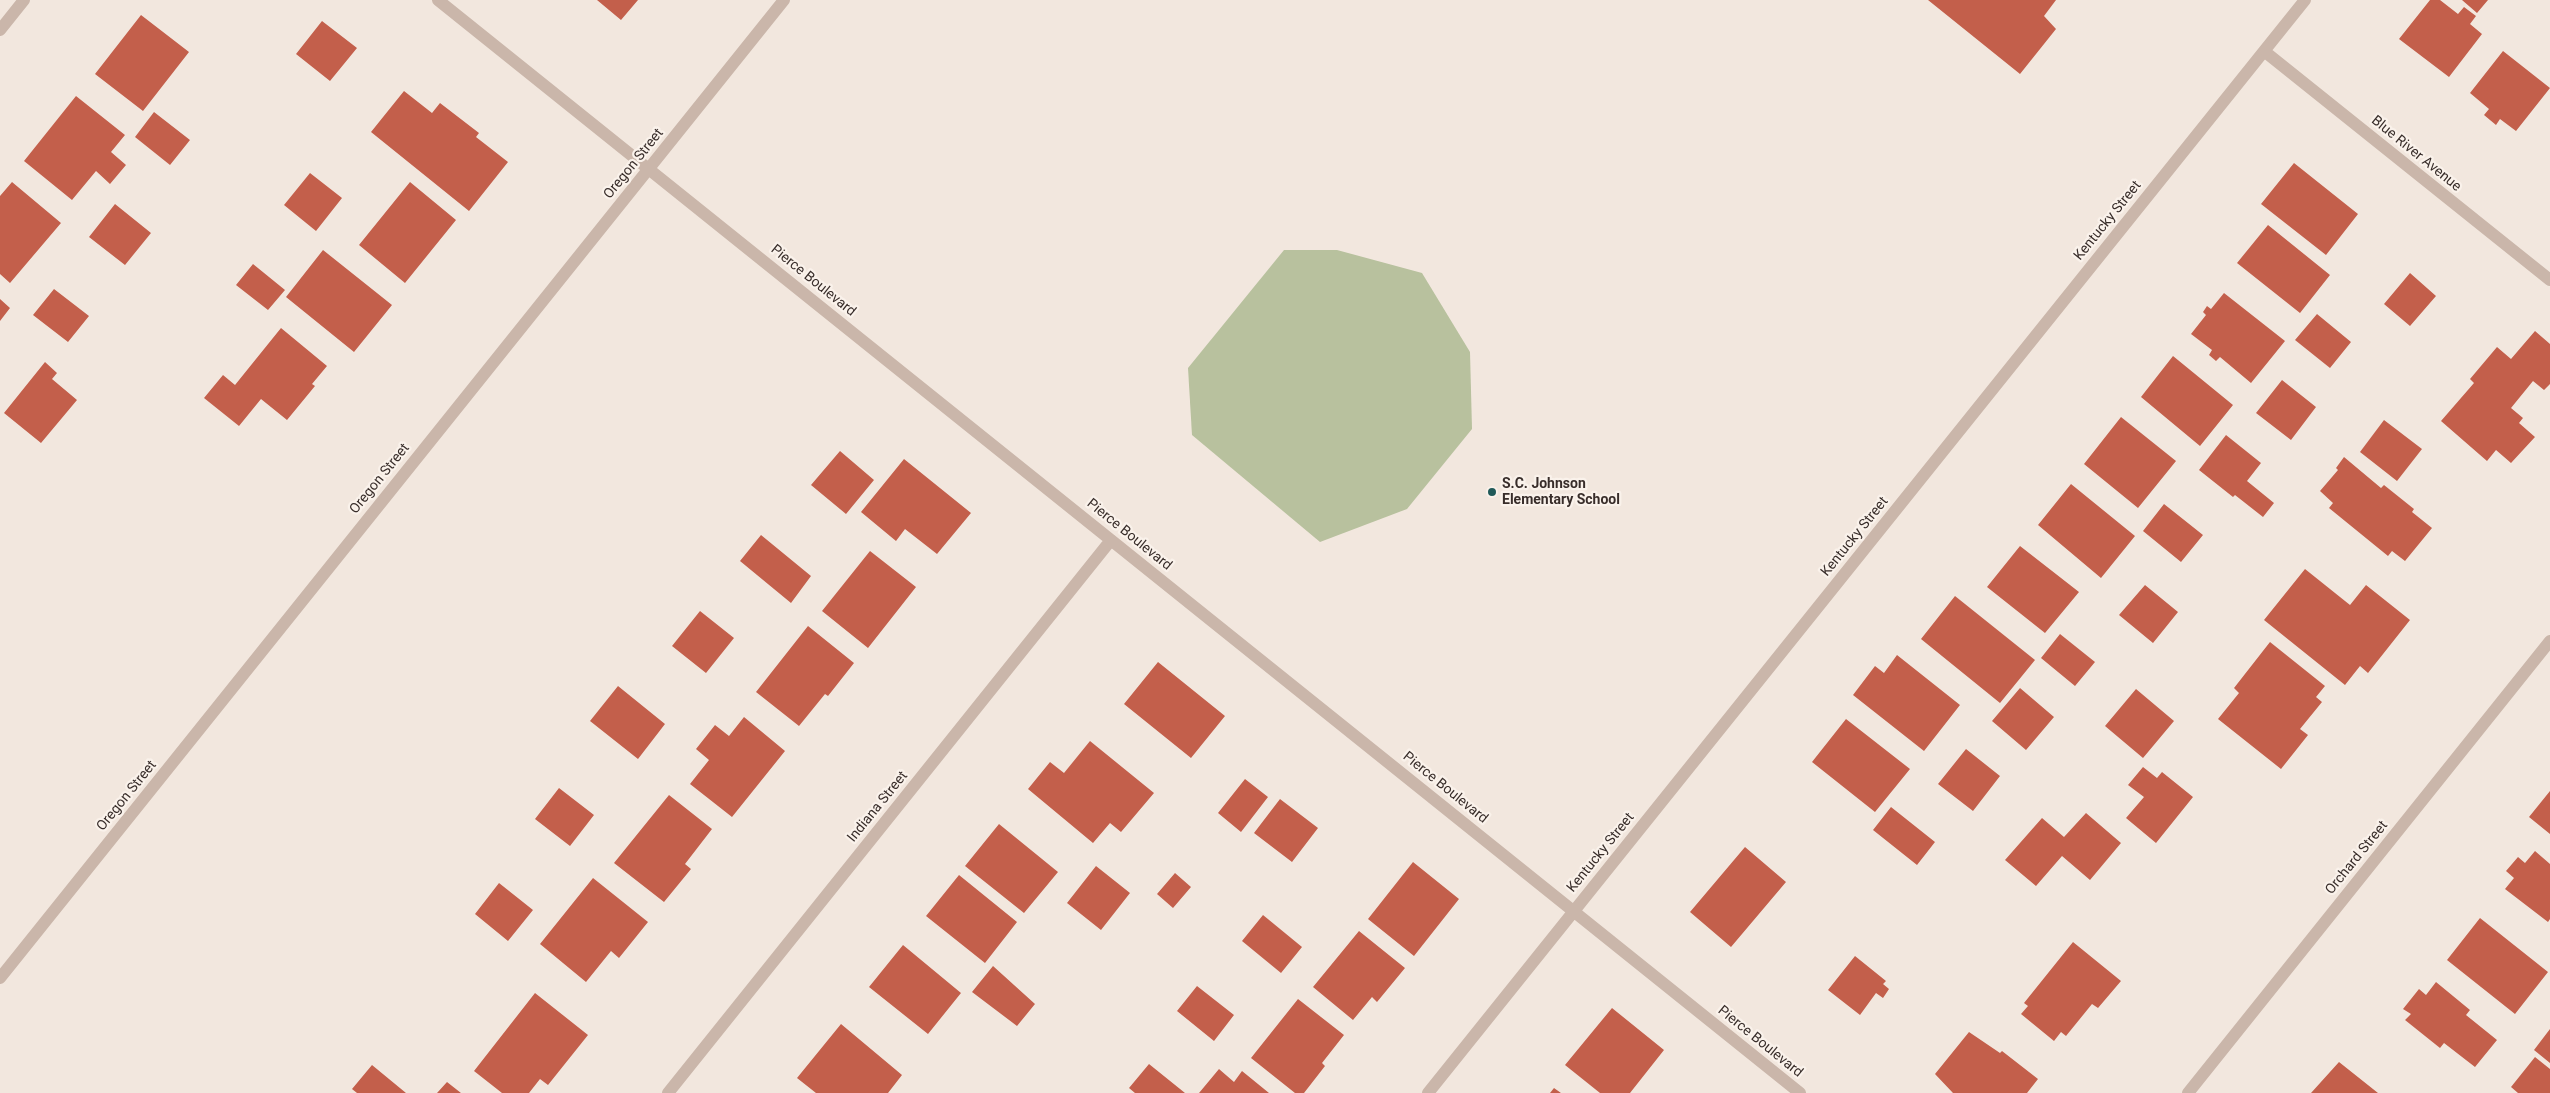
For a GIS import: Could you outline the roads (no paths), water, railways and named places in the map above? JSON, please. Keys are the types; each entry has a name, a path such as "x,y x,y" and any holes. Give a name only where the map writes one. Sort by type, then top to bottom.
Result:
{"street":[{"path":"0,30 24,0"},
{"name":"Pierce Boulevard","path":"438,0 1800,1093"},
{"name":"Oregon Street","path":"0,978 784,0"},
{"name":"Kentucky Street","path":"1428,1093 2305,0"},
{"name":"Blue River Avenue","path":"2264,51 2550,280"},
{"name":"Indiana Street","path":"668,1093 1111,540"},
{"name":"Orchard Street","path":"2188,1093 2550,641"}],"place":[{"name":"S.C. Johnson Elementary School","path":"1492,492"}]}
